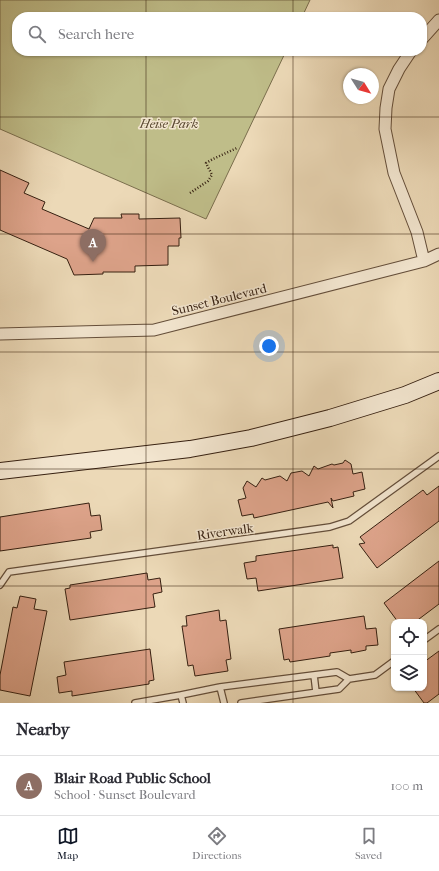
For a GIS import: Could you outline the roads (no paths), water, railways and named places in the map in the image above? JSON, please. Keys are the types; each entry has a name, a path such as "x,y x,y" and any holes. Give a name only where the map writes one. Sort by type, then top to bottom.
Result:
{"main road":[{"path":"0,471 190,449 251,438 330,418 405,395 439,381"}],"street":[{"path":"427,33 439,20"},
{"path":"408,56 399,69 389,89 385,129 394,173 417,232 424,261"},
{"name":"Sunset Boulevard","path":"0,334 154,330 424,261 439,254"}],"lane":[{"name":"Riverwalk","path":"0,585 9,572 330,527 349,521 439,456"},
{"path":"427,638 439,629"},
{"path":"241,703 339,689 349,679 375,675 391,663"},
{"path":"136,703 220,687 337,672 349,679"},
{"path":"314,675 316,692"},
{"path":"220,687 224,703"},
{"path":"181,695 183,703"}],"place":[{"name":"Blair Road Public School","path":"93,262"}],"park label":[{"name":"Heise Park","path":"169,123"}]}
